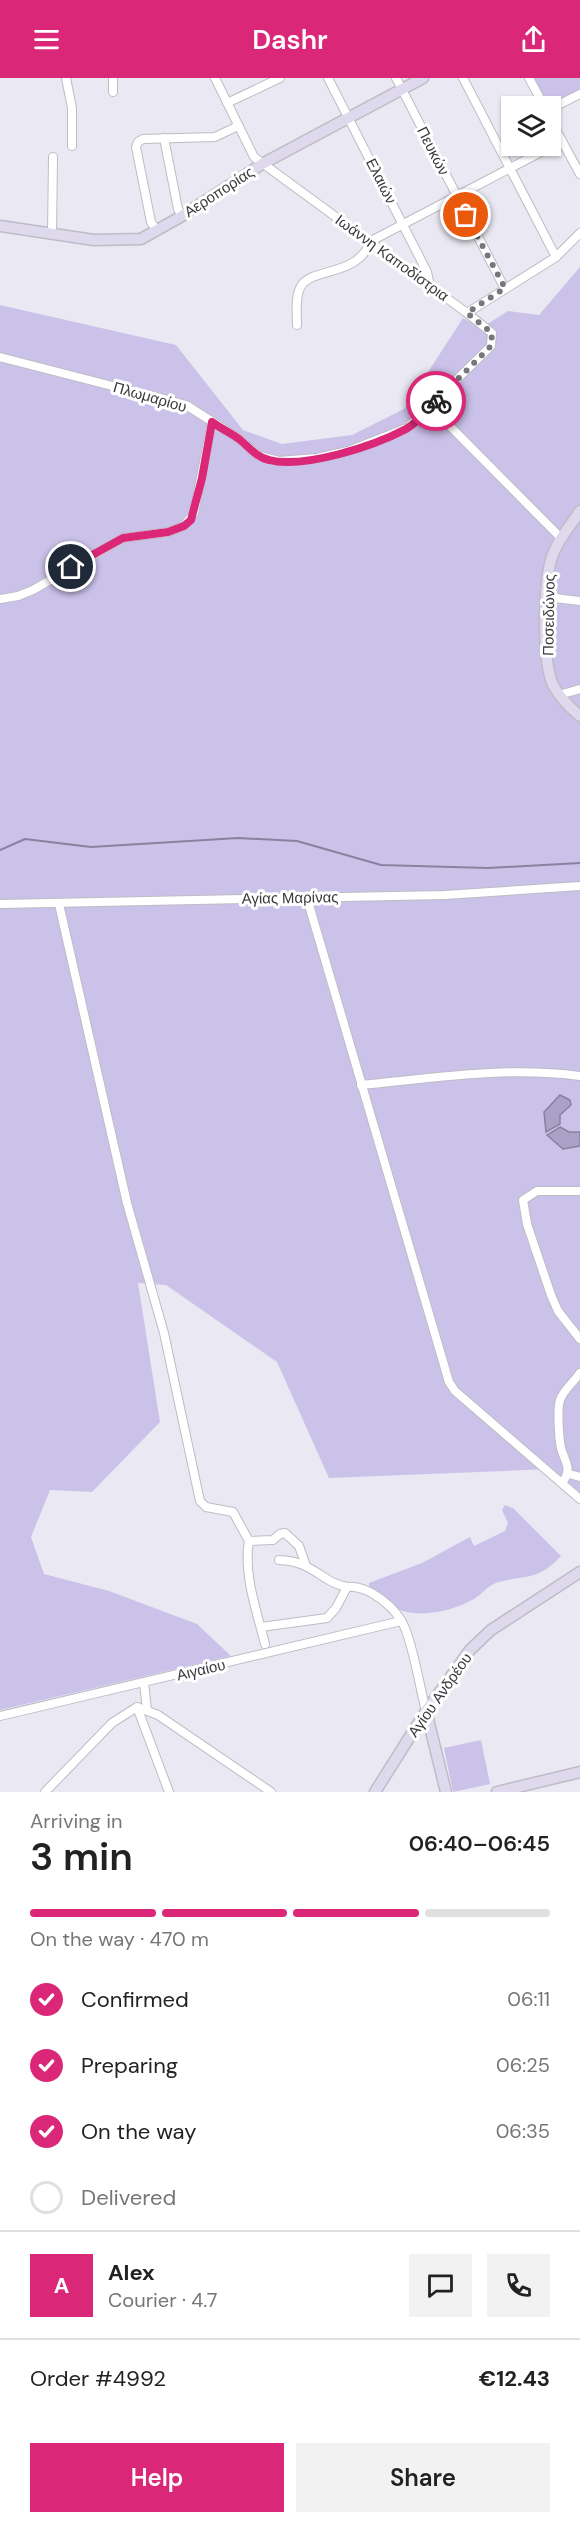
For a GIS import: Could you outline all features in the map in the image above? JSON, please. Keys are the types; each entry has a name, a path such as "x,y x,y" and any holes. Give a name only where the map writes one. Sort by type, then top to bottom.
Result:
{"street":[{"path":"66,78 72,108 72,146"},
{"path":"113,78 113,92"},
{"name":"Ιωάννη Καποδίστρια","path":"215,78 254,157 467,313"},
{"path":"227,103 280,78"},
{"name":"Ελαιών","path":"328,78 427,272 430,286"},
{"name":"Πευκών","path":"396,78 505,288"},
{"name":"Αεροπορίας","path":"0,226 121,242 141,239 158,231 262,164 423,78"},
{"path":"463,78 556,257"},
{"path":"529,78 539,96"},
{"path":"561,104 580,94"},
{"path":"158,231 152,222 136,147 143,139 215,137 238,126"},
{"path":"164,138 178,209 182,216"},
{"path":"297,325 300,286 305,281 355,262 362,257 371,241 562,141 580,174"},
{"path":"52,234 53,157"},
{"path":"467,313 556,257 580,233"},
{"name":"Πλωμαρίου","path":"0,357 186,405 238,438 259,456 279,461 301,460 348,451 407,428 491,346 492,333 467,313"},
{"path":"430,407 561,538"},
{"path":"0,599 18,596 33,590 123,538 168,532 184,526 191,520 196,507 212,422"},
{"name":"Ποσειδώνος","path":"580,511 561,538 548,571 546,597 548,665 553,684 559,695 580,716"},
{"path":"546,597 580,601"},
{"path":"559,695 580,689"},
{"name":"Αγίας Μαρίνας","path":"0,904 445,895 580,886"},
{"path":"309,898 449,1382 455,1391 580,1499"},
{"path":"58,904 127,1203 164,1333 200,1501 206,1507 233,1512 249,1541 246,1554 265,1644"},
{"path":"362,1085 472,1074 541,1073 580,1076"},
{"path":"580,1191 537,1191 523,1200 527,1224 551,1295 558,1311 580,1339"},
{"path":"562,1483 569,1474 567,1461 561,1448 558,1411 561,1397 580,1373"},
{"path":"569,1474 580,1477"},
{"path":"249,1541 273,1540 285,1533 299,1546 305,1563"},
{"path":"279,1560 305,1563 339,1585 357,1586 376,1594 401,1621 446,1792"},
{"name":"Αγίου Ανδρέου","path":"375,1792 426,1711 466,1654 491,1630 580,1572"},
{"path":"261,1627 327,1617 336,1608 347,1587"},
{"name":"Αιγαίου","path":"0,1716 401,1621"},
{"path":"144,1683 147,1710"},
{"path":"138,1707 158,1715 271,1792"},
{"path":"45,1792 112,1723 138,1707"},
{"path":"138,1707 169,1792"},
{"path":"497,1792 580,1772"}],"shaded area":[{"path":"532,78 580,78 580,93 561,103 561,96 543,96"},
{"path":"580,267 580,1493 550,1469 329,1478 277,1362 166,1285 138,1283 160,1422 92,1492 50,1490 31,1537 44,1574 109,1591 197,1624 231,1656 0,1710 0,305 176,345 243,430 282,444 352,435 404,409 463,318 481,328 508,311 539,315"},
{"path":"560,1095 570,1100 571,1105 560,1115 560,1124 546,1132 544,1112"},
{"path":"560,1127 569,1132 580,1132 580,1146 563,1149 547,1135"},
{"path":"505,1505 513,1508 561,1556 545,1570 531,1576 496,1583 477,1597 456,1607 423,1613 403,1611 394,1607 369,1586 369,1583 422,1563 470,1537 474,1546 505,1531 508,1523 502,1510"},
{"path":"481,1740 490,1784 453,1792 444,1748"}],"waterway":[{"path":"0,850 25,839 91,847 238,838 297,841 381,865 488,868 580,863"}],"way so far":[{"path":"436,401 491,346 493,339 488,327 467,313 505,288 466,215"}],"route":[{"path":"71,567 123,538 176,530 191,520 202,478 212,422 238,438 253,452 268,460 301,460 348,451 393,435 419,419 436,401"}]}
